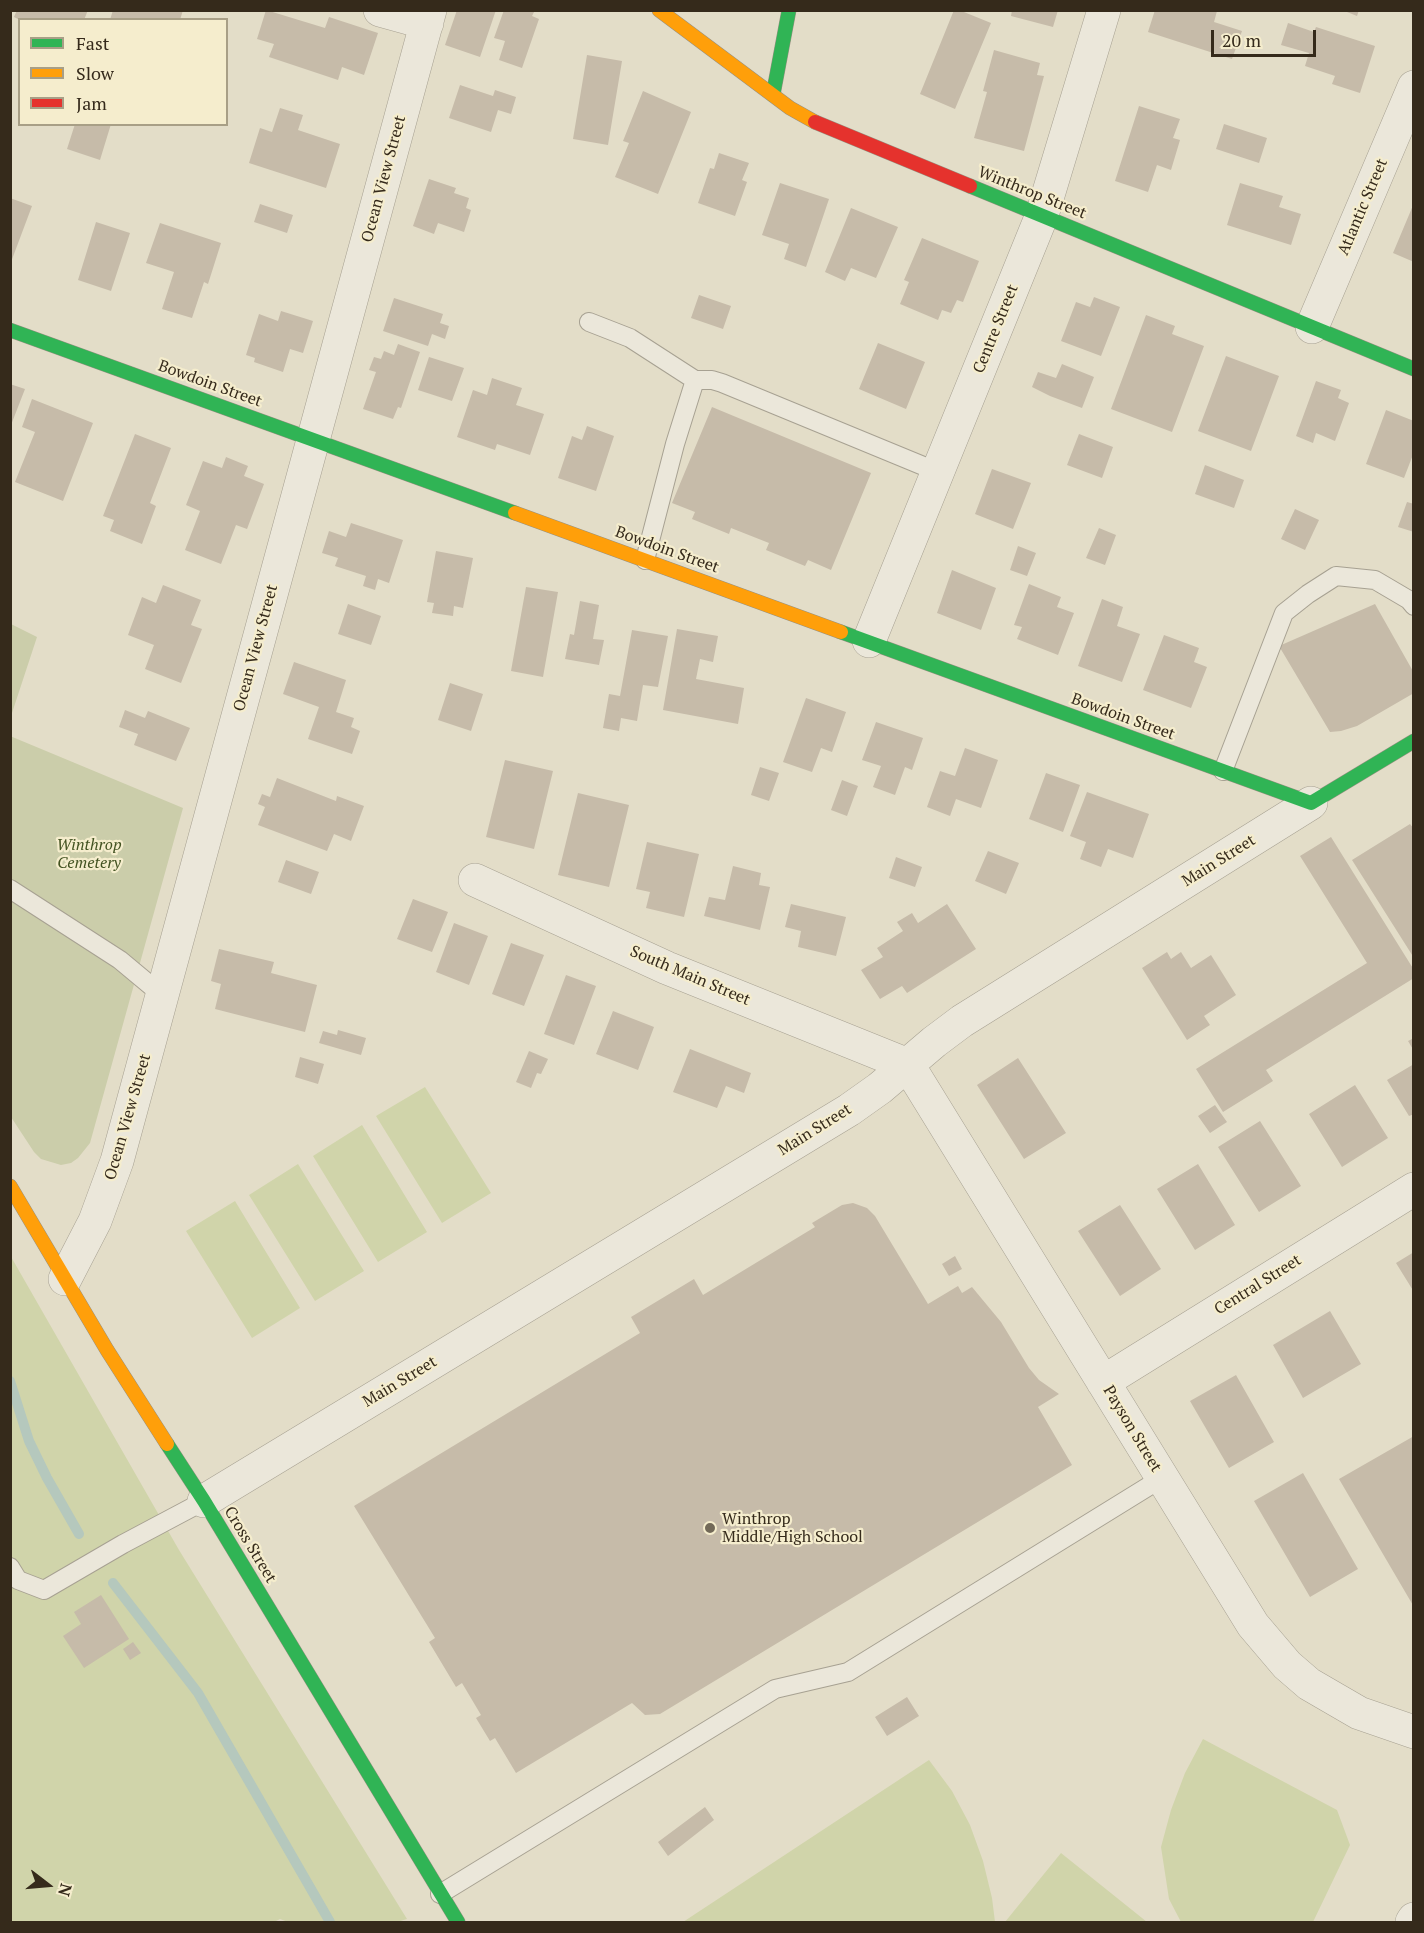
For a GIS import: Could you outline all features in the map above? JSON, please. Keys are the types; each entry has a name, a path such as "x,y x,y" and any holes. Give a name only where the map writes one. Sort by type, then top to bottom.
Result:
{"street":[{"path":"380,10 428,17"},
{"name":"Winthrop Street","path":"659,10 790,108 819,123 1413,369"},
{"path":"773,95 789,10"},
{"name":"Centre Street","path":"869,641 1042,215 1104,10"},
{"name":"Ocean View Street","path":"65,1279 95,1221 110,1181 428,17"},
{"name":"Atlantic Street","path":"1312,327 1413,87"},
{"name":"Bowdoin Street","path":"10,330 313,438 1311,803"},
{"name":"Main Street","path":"204,1501 849,1110 962,1021 1413,741"},
{"name":"South Main Street","path":"475,880 667,968 908,1065"},
{"name":"Payson Street","path":"908,1065 1252,1625 1287,1665 1309,1684 1359,1713 1413,1732"},
{"name":"Cross Street","path":"10,1186 107,1350 204,1501 458,1923"},
{"name":"Central Street","path":"1103,1382 1413,1189"}],"lane":[{"path":"589,322 630,338 695,380 712,380 722,383 938,472"},
{"path":"645,560 675,444 695,380"},
{"path":"1223,771 1284,613 1336,576 1376,580 1409,600 1413,606"},
{"path":"10,889 120,960 162,995"},
{"path":"440,1894 775,1689 848,1671 1162,1478"},
{"path":"10,1567 18,1580 44,1590 204,1501"}],"green space":[{"path":"11,624 37,637 11,716"},
{"name":"Winthrop Cemetery","path":"10,736 183,808 90,1143 78,1158 71,1163 61,1165 41,1159 11,1117"},
{"path":"425,1087 491,1193 442,1223 376,1116"},
{"path":"362,1125 427,1232 378,1262 313,1156"},
{"path":"298,1164 364,1271 315,1301 249,1195"},
{"path":"235,1201 300,1308 252,1338 186,1231"},
{"path":"10,1255 179,1550 407,1919 397,1922 288,1922 280,1919 274,1922 11,1922"},
{"path":"1203,1739 1337,1810 1350,1845 1313,1922 1181,1922 1169,1899 1161,1847 1171,1810 1185,1773"},
{"path":"929,1760 952,1791 970,1825 983,1861 995,1922 683,1922"},
{"path":"1061,1853 1147,1922 1005,1922"}],"building":[{"path":"17,10 88,10 85,18 18,19 14,17"},
{"path":"113,10 183,10 181,18 111,18"},
{"path":"266,10 325,28 329,17 378,33 364,75 342,67 338,80 269,57 274,44 257,39"},
{"path":"457,10 496,10 480,57 445,45"},
{"path":"504,10 535,10 532,16 539,19 522,68 499,60 505,41 494,38"},
{"path":"954,10 991,23 955,109 920,94"},
{"path":"1012,10 1058,10 1053,27 1011,16"},
{"path":"1155,10 1217,11 1214,22 1242,31 1232,59 1148,32"},
{"path":"1342,10 1359,10 1357,16"},
{"path":"1288,23 1314,32 1316,27 1375,46 1360,93 1332,84 1335,76 1305,66 1309,53 1281,45"},
{"path":"994,50 1040,63 1037,75 1044,76 1024,151 974,138 987,92 983,91"},
{"path":"587,55 622,61 608,145 573,139"},
{"path":"460,85 493,96 495,90 516,97 511,114 498,110 491,132 449,118"},
{"path":"643,91 691,112 658,194 615,177 629,143 623,141"},
{"path":"1139,106 1180,119 1173,138 1180,140 1171,170 1157,165 1148,192 1115,181"},
{"path":"280,108 303,115 298,130 340,144 326,188 249,163 260,128 272,132"},
{"path":"1224,124 1267,138 1259,163 1216,149"},
{"path":"74,126 110,126 100,160 67,149"},
{"path":"719,153 749,163 742,180 747,182 735,216 698,203 710,168 714,169"},
{"path":"429,179 456,188 454,193 469,198 466,208 471,210 464,232 438,223 434,234 413,226"},
{"path":"780,183 829,199 806,267 784,259 789,244 762,235"},
{"path":"1240,183 1283,196 1279,207 1301,214 1291,245 1227,225"},
{"path":"10,198 32,206 11,262 10,262"},
{"path":"1414,203 1414,262 1393,253"},
{"path":"260,204 293,215 287,233 254,222"},
{"path":"851,208 898,227 876,278 851,268 845,281 825,272"},
{"path":"96,222 130,233 111,291 78,280"},
{"path":"160,223 221,243 208,284 204,282 192,318 162,309 174,272 146,263"},
{"path":"922,238 979,261 963,302 957,300 951,313 942,310 938,320 900,304 909,282 904,280"},
{"path":"699,295 731,306 723,329 691,318"},
{"path":"1094,297 1120,307 1101,356 1061,341 1076,302 1090,307"},
{"path":"394,298 443,314 440,323 449,326 445,339 432,334 428,346 383,331"},
{"path":"281,311 313,321 303,353 290,349 283,372 254,362 255,358 246,355 259,314 278,321"},
{"path":"1146,315 1175,326 1172,334 1204,346 1172,432 1111,409"},
{"path":"878,343 925,362 906,409 859,389"},
{"path":"398,344 420,352 401,408 398,407 393,419 363,409 376,372 369,370 374,357 381,359 384,351 394,355"},
{"path":"1226,356 1279,376 1251,451 1198,431"},
{"path":"429,357 464,368 452,401 418,390"},
{"path":"1062,364 1094,377 1082,408 1032,387 1038,372 1056,378"},
{"path":"492,378 522,388 516,405 544,414 530,455 497,444 495,450 457,437 473,390 487,395"},
{"path":"1316,381 1341,390 1338,398 1349,403 1335,441 1316,433 1313,443 1296,436"},
{"path":"10,384 25,389 11,425 10,425"},
{"path":"32,399 93,423 63,501 15,482 35,432 22,427"},
{"path":"712,407 871,473 831,570 808,560 805,566 766,550 769,543 731,528 729,534 692,519 695,512 672,503"},
{"path":"1386,410 1414,421 1414,452 1404,478 1366,464"},
{"path":"587,426 614,436 596,491 558,478 572,436 582,440"},
{"path":"135,434 171,448 150,503 156,506 142,544 110,531 114,520 103,516"},
{"path":"1079,434 1113,447 1102,478 1067,465"},
{"path":"226,457 248,466 244,476 264,484 247,529 236,525 221,564 185,550 200,511 186,505 203,461 222,468"},
{"path":"1205,465 1244,480 1234,508 1195,494"},
{"path":"992,469 1031,483 1013,529 975,514"},
{"path":"1407,502 1414,504 1414,532 1398,527"},
{"path":"1295,509 1319,520 1305,550 1281,539"},
{"path":"351,523 403,540 389,583 378,579 375,590 363,586 366,576 335,566 338,558 322,553 329,531 346,537"},
{"path":"1099,528 1116,535 1105,565 1086,558"},
{"path":"1018,546 1036,553 1027,576 1010,570"},
{"path":"436,551 473,558 463,608 454,606 453,616 432,613 434,603 427,602"},
{"path":"952,570 996,588 981,630 937,613"},
{"path":"1029,584 1061,597 1057,607 1074,613 1058,655 1017,639 1022,627 1014,625"},
{"path":"163,585 201,600 191,625 202,629 181,683 145,669 154,645 128,635 142,597 156,603"},
{"path":"526,587 558,592 543,677 511,671"},
{"path":"1102,599 1123,607 1117,626 1140,634 1122,682 1078,666"},
{"path":"580,601 599,605 593,639 604,640 599,665 565,659 570,634 574,635"},
{"path":"348,604 381,616 371,645 338,634"},
{"path":"1375,604 1414,673 1414,693 1357,726 1330,732 1279,646"},
{"path":"677,629 718,636 713,662 700,659 696,679 744,688 738,724 663,710"},
{"path":"632,630 668,636 658,687 643,685 637,721 621,718 619,731 603,728 609,694 620,696"},
{"path":"1164,635 1199,648 1194,662 1207,667 1191,708 1143,690"},
{"path":"294,662 346,680 336,712 354,718 351,727 360,731 352,754 308,739 319,707 283,694"},
{"path":"450,683 483,694 471,731 438,720"},
{"path":"806,698 846,712 832,752 821,748 812,772 783,762"},
{"path":"125,710 145,718 148,711 190,728 176,761 134,745 138,734 119,727"},
{"path":"876,722 923,738 912,770 905,767 895,795 873,787 881,766 862,760"},
{"path":"965,748 998,760 981,808 956,799 950,816 927,807 940,771 955,776"},
{"path":"505,760 553,771 534,849 486,837"},
{"path":"760,767 779,773 769,801 751,795"},
{"path":"1046,773 1080,785 1063,832 1029,819"},
{"path":"277,778 336,801 337,796 364,806 351,841 334,834 327,851 258,825 265,807 258,804 262,794 270,797"},
{"path":"842,780 858,786 847,816 831,810"},
{"path":"1087,792 1149,814 1133,858 1108,849 1101,867 1080,859 1086,842 1070,836"},
{"path":"578,793 629,805 609,887 558,875"},
{"path":"1410,824 1414,829 1414,958 1352,860"},
{"path":"1331,837 1414,970 1414,978 1266,1070 1273,1081 1223,1112 1196,1069 1367,963 1300,856"},
{"path":"647,842 699,854 684,917 646,908 650,892 636,889"},
{"path":"988,851 1019,863 1006,894 975,881"},
{"path":"896,857 922,867 915,887 889,878"},
{"path":"286,860 319,872 311,894 278,882"},
{"path":"733,866 761,873 759,885 770,887 760,930 704,916 709,897 725,900"},
{"path":"413,899 448,912 432,952 397,939"},
{"path":"791,904 846,917 836,956 798,947 801,931 785,927"},
{"path":"947,904 976,949 907,993 902,986 880,999 861,970 883,957 877,948 903,931 897,922 912,913 918,923"},
{"path":"454,923 488,936 469,985 436,972"},
{"path":"511,943 544,955 524,1006 492,994"},
{"path":"219,949 274,962 271,973 317,985 305,1032 215,1009 221,984 211,981"},
{"path":"1167,952 1171,959 1181,952 1191,968 1211,955 1236,995 1204,1016 1210,1025 1187,1040 1142,968"},
{"path":"566,975 596,986 574,1045 544,1034"},
{"path":"613,1011 654,1027 638,1070 596,1054"},
{"path":"338,1030 366,1038 361,1055 319,1043 323,1031 337,1035"},
{"path":"1414,1038 1414,1051 1408,1041"},
{"path":"690,1049 751,1073 744,1093 726,1086 717,1108 673,1092"},
{"path":"529,1051 548,1059 541,1074 537,1073 531,1088 516,1082"},
{"path":"300,1057 324,1064 318,1084 295,1077"},
{"path":"1018,1058 1066,1133 1024,1159 977,1085"},
{"path":"1414,1064 1414,1114 1409,1116 1387,1080"},
{"path":"1355,1085 1388,1138 1342,1167 1309,1114"},
{"path":"1215,1105 1227,1122 1210,1133 1198,1116"},
{"path":"1260,1121 1301,1186 1259,1212 1218,1147"},
{"path":"1198,1164 1235,1225 1195,1250 1157,1189"},
{"path":"853,1203 867,1208 875,1216 928,1304 958,1286 962,1293 972,1287 1001,1322 1029,1368 1039,1380 1059,1394 1038,1407 1072,1465 660,1714 645,1715 632,1703 516,1773 495,1738 490,1741 476,1718 481,1715 462,1683 456,1687 429,1642 435,1638 354,1506 640,1333 631,1317 694,1279 703,1295 815,1227 812,1223 842,1205"},
{"path":"1120,1205 1161,1269 1120,1296 1078,1231"},
{"path":"1414,1252 1414,1292 1396,1263"},
{"path":"955,1256 962,1269 949,1276 942,1264"},
{"path":"1330,1311 1361,1364 1303,1398 1273,1345"},
{"path":"1236,1375 1274,1442 1229,1468 1190,1401"},
{"path":"1414,1436 1414,1607 1339,1479"},
{"path":"1303,1473 1358,1569 1310,1597 1254,1501"},
{"path":"101,1595 129,1639 84,1668 63,1636 81,1624 74,1612"},
{"path":"133,1642 141,1653 130,1660 123,1649"},
{"path":"907,1697 919,1716 887,1736 875,1717"},
{"path":"705,1807 714,1820 668,1856 658,1842"}],"waterway":[{"path":"10,1381 29,1441 79,1534"},
{"path":"113,1583 198,1693 330,1922"}],"traffic: fast":[{"path":"773,95 789,10"},
{"path":"970,186 1414,369"},
{"path":"10,330 515,513"},
{"path":"841,632 1311,803 1414,741"},
{"path":"167,1444 204,1501 458,1922"}],"traffic: slow":[{"path":"659,10 790,108 815,122"},
{"path":"515,513 841,632"},
{"path":"10,1186 107,1350 167,1444"}],"traffic: jam":[{"path":"815,122 970,186"}],"place":[{"name":"Winthrop Middle/High School","path":"710,1528"}]}
